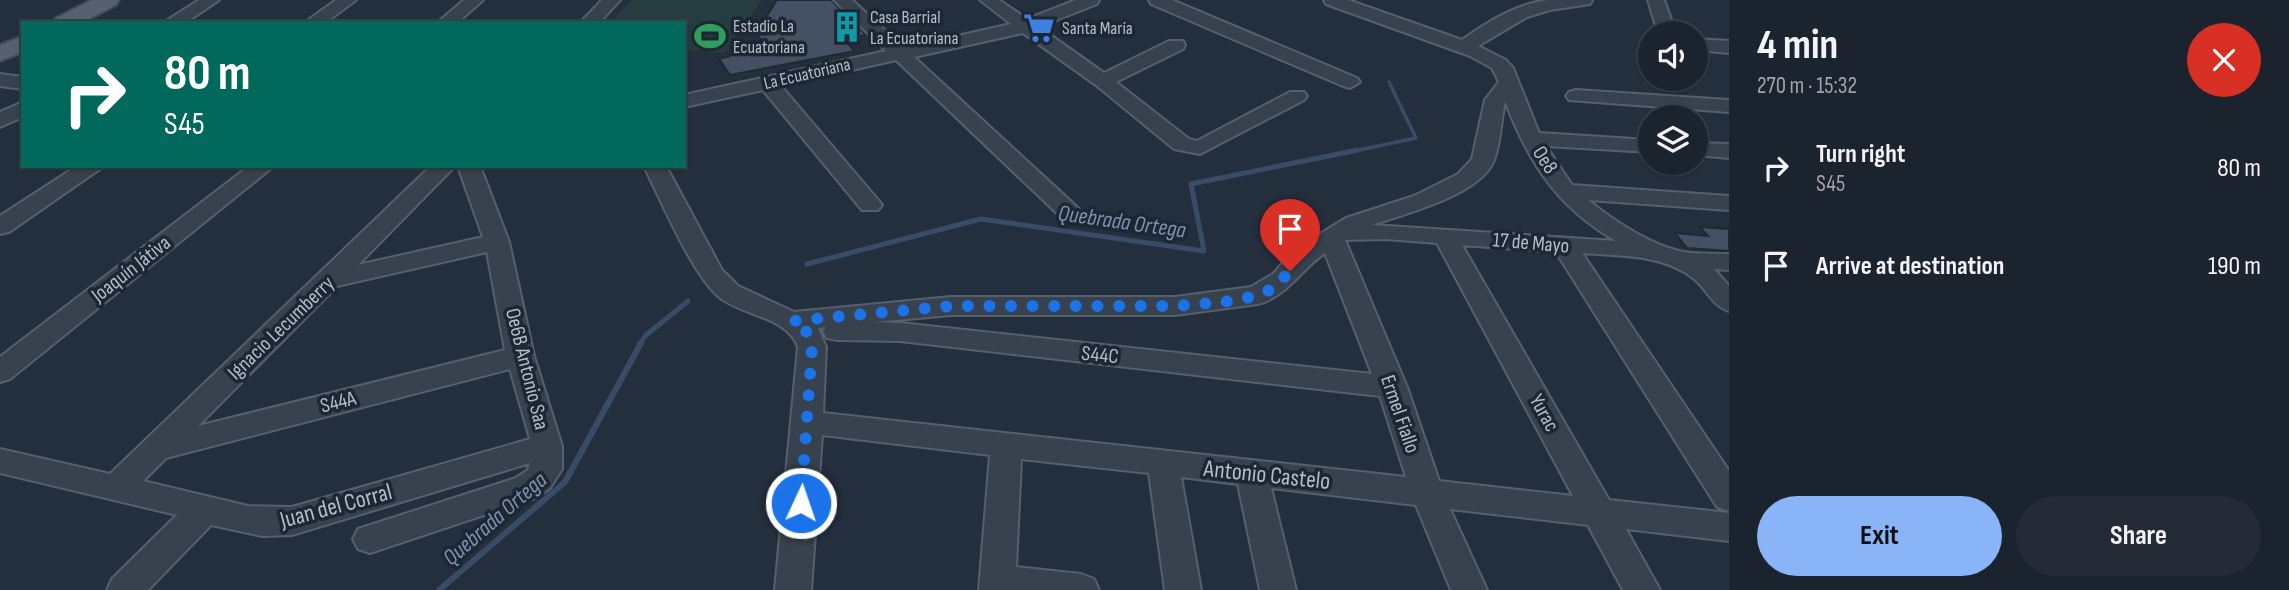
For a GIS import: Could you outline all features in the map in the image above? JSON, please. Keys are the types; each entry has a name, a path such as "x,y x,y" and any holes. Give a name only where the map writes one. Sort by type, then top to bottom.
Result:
{"main road":[{"path":"68,21 108,0"},
{"path":"0,54 21,44"}],"street":[{"path":"175,21 211,0"},
{"path":"316,21 348,0"},
{"path":"449,21 475,0"},
{"path":"591,21 612,0"},
{"path":"842,0 1070,213"},
{"path":"988,0 1103,81 1190,148 1200,148 1297,96"},
{"path":"1020,24 1068,0"},
{"name":"La Ecuatoriana","path":"686,101 1020,24 1091,0"},
{"path":"1157,0 1350,82"},
{"path":"1332,0 1407,27"},
{"path":"1461,46 1498,22 1548,3 1584,0"},
{"path":"1656,0 1663,21"},
{"name":"Oe8","path":"1407,27 1461,46 1499,64 1506,72 1531,139 1565,191 1608,226 1703,273 1729,302"},
{"path":"1103,81 1176,45"},
{"path":"1708,46 1729,47"},
{"path":"686,93 896,51"},
{"path":"0,80 21,83"},
{"path":"656,168 712,274 729,292 799,326 951,306 1175,306 1233,301 1274,288 1303,256 1354,223 1422,201 1466,179 1483,161 1495,100 1508,82"},
{"path":"768,83 870,205"},
{"path":"0,89 21,92"},
{"path":"1576,96 1729,106"},
{"path":"0,121 21,109"},
{"path":"1531,139 1638,145"},
{"path":"1708,150 1729,151"},
{"path":"0,227 90,168"},
{"name":"Joaquín Játiva","path":"0,372 260,168"},
{"name":"Ignacio Lecumberry","path":"116,488 332,279 442,168"},
{"name":"Oe6B Antonio Saa","path":"370,539 527,488 540,479 546,469 547,446 520,356 497,242 470,168"},
{"path":"1565,191 1729,202"},
{"name":"17 de Mayo","path":"1332,239 1364,231 1729,262"},
{"name":"Yurac","path":"1445,236 1642,590"},
{"name":"Ermel Fiallo","path":"1332,239 1392,387 1427,493 1469,590"},
{"path":"332,279 497,242"},
{"path":"1565,246 1729,498"},
{"path":"793,590 812,347 799,326"},
{"name":"S44C","path":"799,326 900,332 1392,387"},
{"name":"S44A","path":"156,449 520,356"},
{"name":"Antonio Castelo","path":"806,422 1729,527"},
{"path":"1006,445 997,585 1081,590"},
{"name":"Juan del Corral","path":"0,461 205,509 244,521 268,524 292,521 547,446"},
{"path":"1163,463 1183,590"},
{"path":"1252,473 1278,590"},
{"path":"125,590 205,509"}],"green space":[{"name":"Estadio La Ecuatoriana","path":"632,0 762,0 725,53 686,49 686,21 612,21"}],"building":[{"path":"777,0 831,0 866,35 843,39 855,51 730,75 719,59 730,56 739,47 762,41 756,33"},
{"path":"1700,227 1729,229 1729,251 1687,248 1675,233 1708,236"}],"waterway":[{"name":"Quebrada Ortega","path":"1350,152 1416,138 1389,82"},
{"name":"Quebrada Ortega","path":"807,264 981,219 1204,251 1191,184 1358,150"},
{"name":"Quebrada Ortega","path":"640,344 645,336 688,301"},
{"name":"Quebrada Ortega","path":"439,590 565,482 641,343"}],"place":[{"name":"Casa Barrial La Ecuatoriana","path":"847,27"},
{"name":"Santa María","path":"1039,28"},
{"name":"Estadio La Ecuatoriana","path":"710,36"}],"route":[{"path":"801,503 812,347 806,331 792,321 951,306 1175,306 1233,301 1274,288 1290,271"}]}
